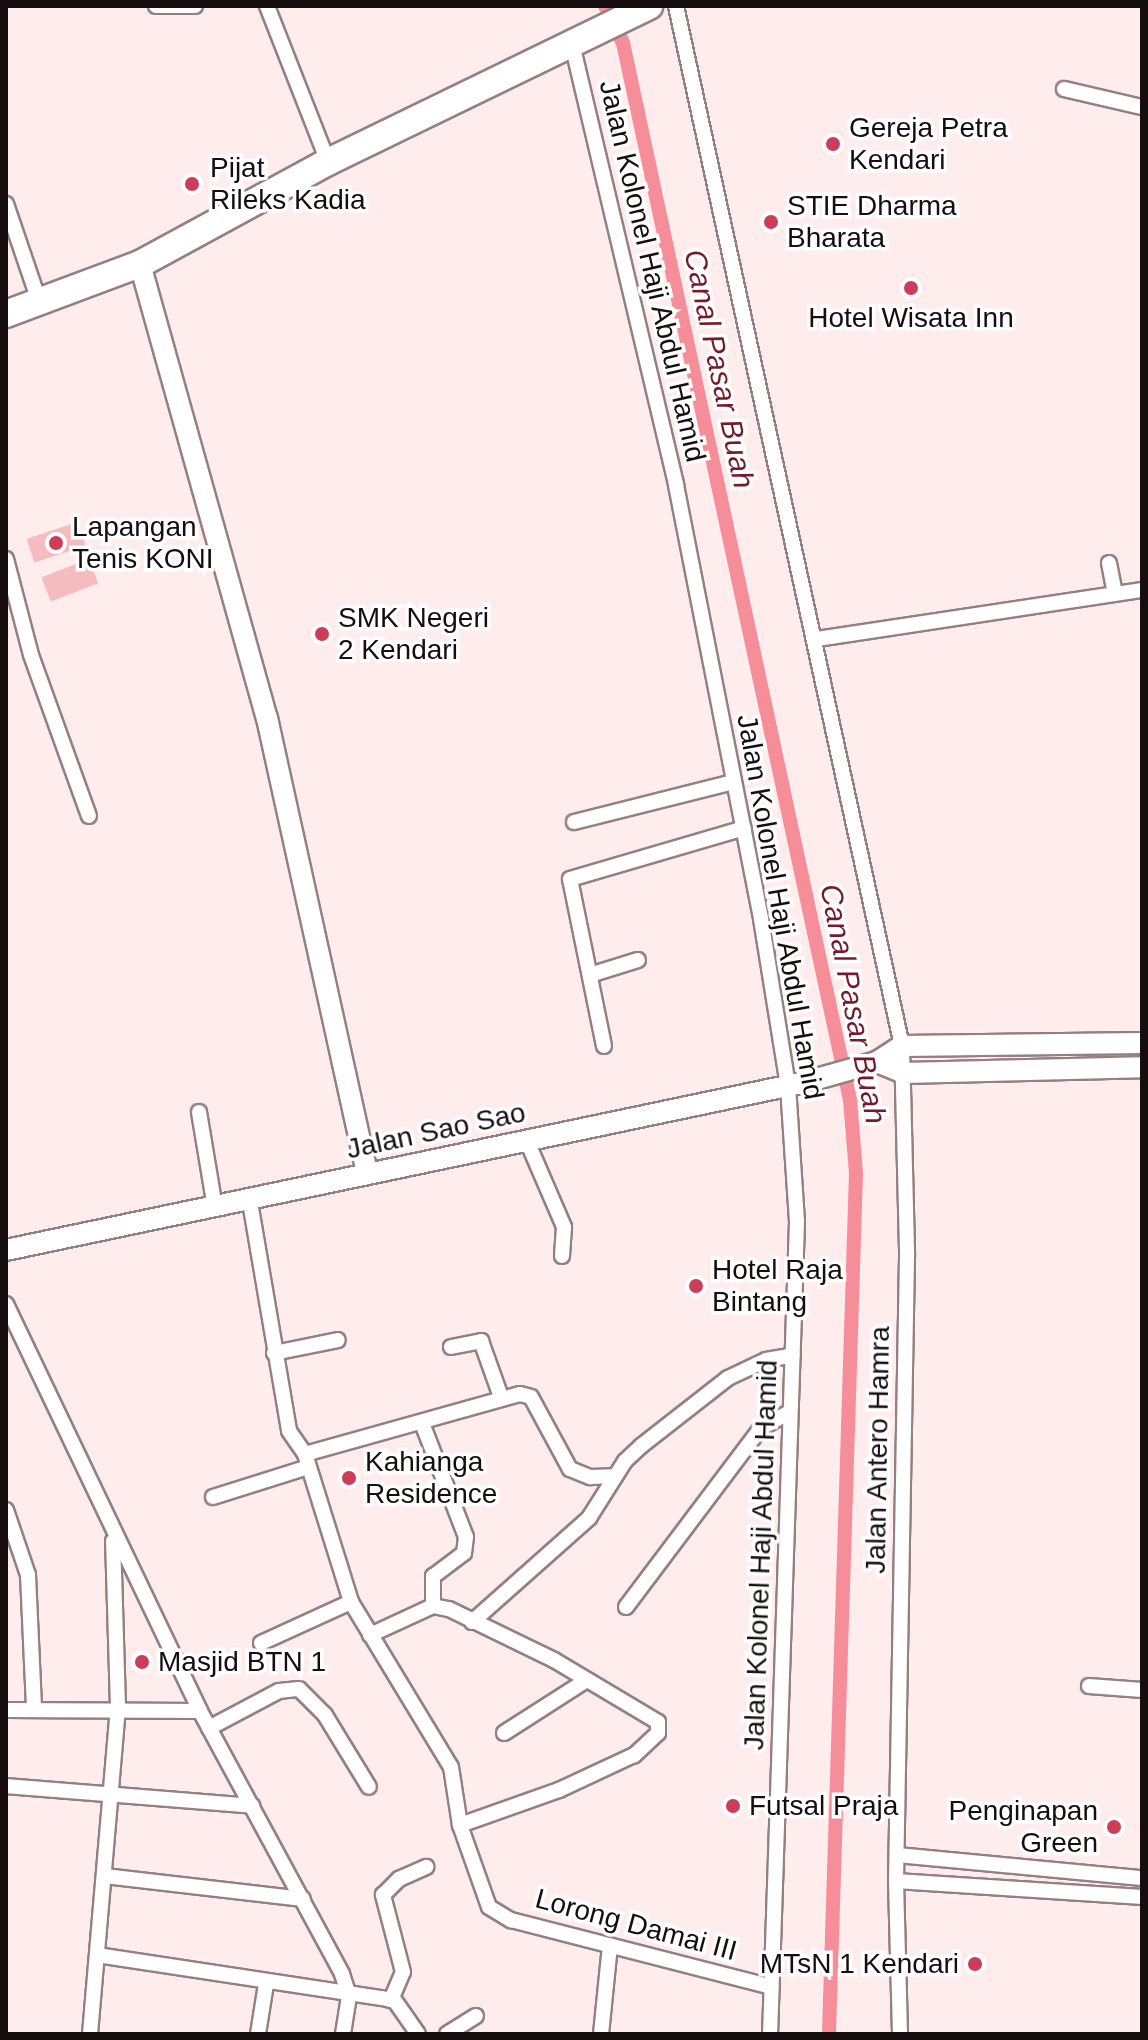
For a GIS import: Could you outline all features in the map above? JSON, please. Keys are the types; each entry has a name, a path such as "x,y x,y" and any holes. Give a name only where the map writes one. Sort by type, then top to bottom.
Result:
{"highway":[{"path":"6,314 140,264 328,162 642,9"}],"street":[{"path":"156,6 195,6"},
{"path":"267,6 328,162"},
{"name":"Jalan Antero Hamra","path":"676,6 817,639 902,1046 907,1271 896,1881 900,2034"},
{"name":"Jalan Kolonel Haji Abdul Hamid","path":"580,40 676,485 733,782 797,1084 797,1222 770,2034"},
{"path":"1064,89 1142,107"},
{"path":"6,204 39,301"},
{"path":"140,264 267,718 367,1173"},
{"path":"6,559 31,655 89,816"},
{"path":"1109,563 1115,593"},
{"path":"817,639 1142,590"},
{"path":"574,822 733,782"},
{"path":"604,1046 593,974 570,884 583,873 744,828"},
{"path":"593,974 638,960"},
{"path":"902,1046 1142,1043"},
{"name":"Jalan Sao Sao","path":"6,1250 250,1202 367,1173 797,1084 877,1062 902,1046"},
{"path":"877,1062 904,1073 1142,1067"},
{"path":"199,1112 215,1208"},
{"path":"527,1141 564,1227 562,1256"},
{"path":"250,1202 289,1431 307,1460 351,1602 370,1635 451,1767 460,1825 559,1790 634,1755 658,1733 656,1719 587,1680 472,1622 433,1606 370,1635"},
{"path":"6,1304 113,1536 200,1711 303,1899 349,1996 343,2034"},
{"path":"274,1353 338,1340"},
{"path":"451,1347 479,1340 501,1397"},
{"path":"472,1622 589,1518 615,1476 641,1446 728,1378 793,1355"},
{"path":"213,1497 307,1460 501,1397 531,1397 577,1474 615,1476"},
{"path":"626,1607 760,1429 790,1412"},
{"path":"422,1423 466,1537 464,1553 433,1576 433,1606"},
{"path":"6,1510 28,1575 34,1709"},
{"path":"90,2034 118,1707 113,1536"},
{"path":"261,1643 351,1602"},
{"path":"504,1733 587,1680"},
{"path":"1089,1686 1142,1690"},
{"path":"209,1728 279,1691 299,1689 325,1715 369,1787"},
{"path":"6,1710 118,1707 200,1711"},
{"path":"6,1786 111,1792 252,1806"},
{"name":"Lorong Damai III","path":"460,1825 489,1907 511,1920 772,1987"},
{"path":"897,1855 1142,1878"},
{"path":"391,2000 403,1972 383,1895 399,1879 426,1867"},
{"path":"105,1876 303,1899"},
{"path":"896,1881 1142,1897"},
{"path":"601,2034 610,1945"},
{"path":"97,1955 266,1984 391,2000 418,2034"},
{"path":"258,2034 266,1984"},
{"path":"447,2034 476,2016"}],"shaded area":[{"name":"Lapangan Tenis KONI","path":"78,522 86,546 34,562 27,539"},
{"path":"89,559 98,583 51,602 41,577"}],"waterway":[{"name":"Canal Pasar Buah","path":"605,6 623,43 850,1100 856,1173 829,2034"}],"place":[{"name":"Gereja Petra Kendari","path":"833,144"},
{"name":"Pijat Rileks Kadia","path":"192,184"},
{"name":"STIE Dharma Bharata","path":"771,222"},
{"name":"Hotel Wisata Inn","path":"911,288"},
{"name":"Lapangan Tenis KONI","path":"56,543"},
{"name":"SMK Negeri 2 Kendari","path":"322,634"},
{"name":"Hotel Raja Bintang","path":"696,1286"},
{"name":"Kahianga Residence","path":"349,1478"},
{"name":"Masjid BTN 1","path":"142,1662"},
{"name":"Futsal Praja","path":"733,1806"},
{"name":"Penginapan Green","path":"1114,1827"},
{"name":"MTsN 1 Kendari","path":"975,1964"}]}
